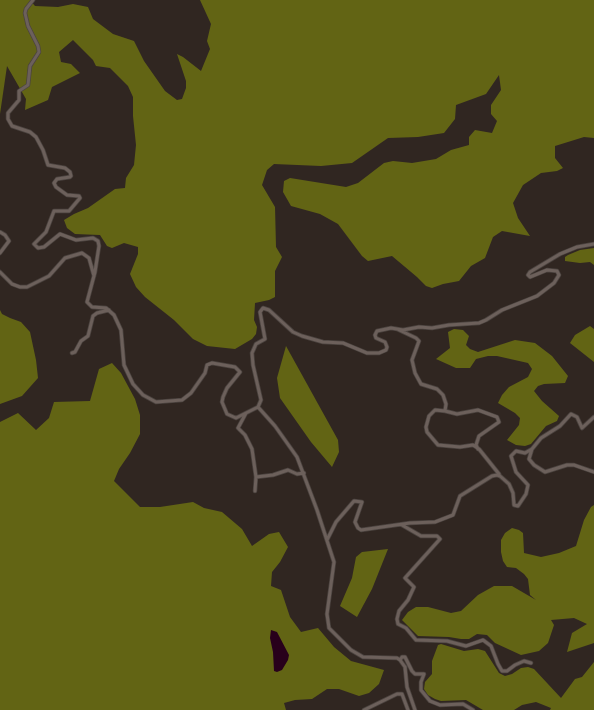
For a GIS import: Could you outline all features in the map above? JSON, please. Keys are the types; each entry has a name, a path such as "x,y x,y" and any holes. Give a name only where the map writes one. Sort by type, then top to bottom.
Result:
{"street":[{"path":"33,0 26,9 25,14 39,52 30,66 28,85 20,91 19,100 8,113 9,122 12,126 30,132 36,137 48,165 65,168 70,172 70,178 57,179 54,183 56,187 67,195 79,196 80,198 69,211 54,212 46,232 34,244 38,248 44,247 60,234 76,240 88,238 96,240 99,246 87,302 92,307 106,308 120,324 124,365 138,392 156,402 182,400 191,393 205,373 207,365 212,363 235,367 240,372 224,392 223,407 231,417 236,418 258,407 261,400 252,357 254,346 265,339 260,312 263,308 269,310 294,332 302,336 323,342 343,343 367,353 376,353 386,350 387,344 376,338 375,333 395,328 403,330 419,327 432,328 449,324 479,323 502,310 537,296 554,283 559,275 557,271 547,270 530,277 528,275 530,272 560,254 577,247 594,244"},
{"path":"0,232 9,241 0,253"},
{"path":"0,272 12,284 20,287 27,286 49,276 65,258 82,254 90,258 94,276"},
{"path":"72,353 76,352 80,341 88,336 92,316 109,310"},
{"path":"395,328 419,341 412,360 415,373 421,384 436,389 443,395 446,404 445,411"},
{"path":"258,407 284,437 297,457 334,562 326,614 329,628 351,650 363,657 397,658 400,660 405,667 407,687 415,710"},
{"path":"478,449 476,445 479,436 500,422 497,417 478,410 457,414 435,410 429,416 426,427 430,437 438,444 460,447 473,445 512,489 514,505 518,506 526,494 528,485 516,472 511,456 516,451 525,453 532,449 541,438 560,426 571,414 577,417 582,428 594,417"},
{"path":"246,413 238,428 249,442 256,477 255,491"},
{"path":"532,449 530,462 542,470 549,471 559,466 574,465 594,472"},
{"path":"256,477 273,475 288,470 297,474 304,473"},
{"path":"327,541 336,522 354,501 362,502 355,522 361,530 401,524 435,522 449,517 456,512 460,496 492,476 500,476"},
{"path":"401,524 420,536 437,536 440,538 405,578 414,587 400,611 397,618 398,624 406,628 416,640 448,641 466,646 483,640 491,646 502,671 507,671 524,661 531,663"},
{"path":"400,660 402,657 405,657 412,671 424,674 421,690 430,701 440,705 463,704 473,710"},
{"path":"364,710 397,694 402,694 408,710"}],"shaded area":[{"path":"0,0 30,0 35,6 58,7 73,4 88,7 93,19 113,34 134,41 144,61 165,91 177,100 182,99 186,88 186,81 177,54 201,71 210,49 207,41 211,24 200,0 594,0 594,138 584,137 555,146 555,158 563,168 557,171 541,173 523,185 513,203 518,218 530,236 502,231 493,237 485,258 471,266 459,281 432,288 426,286 392,256 368,261 362,256 338,224 320,214 291,206 283,192 284,181 290,178 346,187 358,183 384,163 393,161 412,163 436,159 451,150 469,145 469,137 475,130 492,133 497,121 491,114 491,105 501,90 499,75 486,94 456,105 455,119 444,133 418,137 388,138 352,163 321,166 274,164 267,170 262,185 275,207 276,247 282,257 275,271 275,297 255,303 254,320 257,327 256,334 252,339 235,349 207,346 193,339 136,287 130,274 138,254 138,247 124,243 112,248 107,246 100,235 75,234 67,228 64,220 88,208 115,189 125,188 126,178 134,165 136,145 133,97 128,86 110,68 96,66 93,60 73,40 59,52 61,62 71,64 80,73 52,87 48,100 25,110 26,99 7,66 0,114"},
{"path":"594,248 594,265 590,262 565,261 565,257 568,255 580,250"},
{"path":"0,310 2,314 21,322 30,332 38,378 22,396 0,404"},
{"path":"590,326 594,329 594,362 570,343 575,335"},
{"path":"454,329 463,330 469,336 466,345 478,352 515,340 535,343 552,356 568,376 565,383 544,384 538,386 534,391 559,416 557,421 546,426 531,444 525,446 516,445 507,440 519,425 520,418 498,403 509,387 528,377 532,369 528,363 497,356 488,356 476,359 470,368 456,368 436,359 450,348 448,332"},
{"path":"286,346 338,440 339,452 332,467 311,442 280,398 277,378"},
{"path":"112,363 121,373 135,399 140,415 140,434 114,481 140,507 160,507 193,502 204,508 222,512 242,529 252,546 269,534 279,532 288,547 272,572 271,586 281,590 290,617 301,632 318,628 334,647 351,661 384,670 379,684 369,693 359,696 339,689 327,689 312,699 284,703 286,710 0,710 0,422 18,413 36,430 49,418 54,402 90,401 99,369"},
{"path":"594,505 594,643 567,652 572,633 587,624 574,618 551,620 554,625 548,643 539,651 521,655 495,643 487,635 477,634 469,639 418,636 402,620 408,612 416,607 428,607 451,613 461,611 478,595 494,586 512,586 536,600 530,595 528,579 524,574 516,568 507,567 503,561 501,540 505,533 512,528 523,533 524,553 541,557 559,553 576,546 584,520"},
{"path":"388,549 372,589 357,617 340,606 352,578 356,557 362,552"},
{"path":"271,630 277,632 289,655 282,670 277,672 274,671 270,638"},
{"path":"441,644 464,651 478,649 485,651 499,673 505,676 521,668 528,667 534,669 561,698 575,679 582,677 594,662 594,710 550,710 551,708 536,702 522,705 514,710 483,710 466,700 441,701 435,699 428,695 424,689 425,682 432,674 432,661 438,645"}]}
